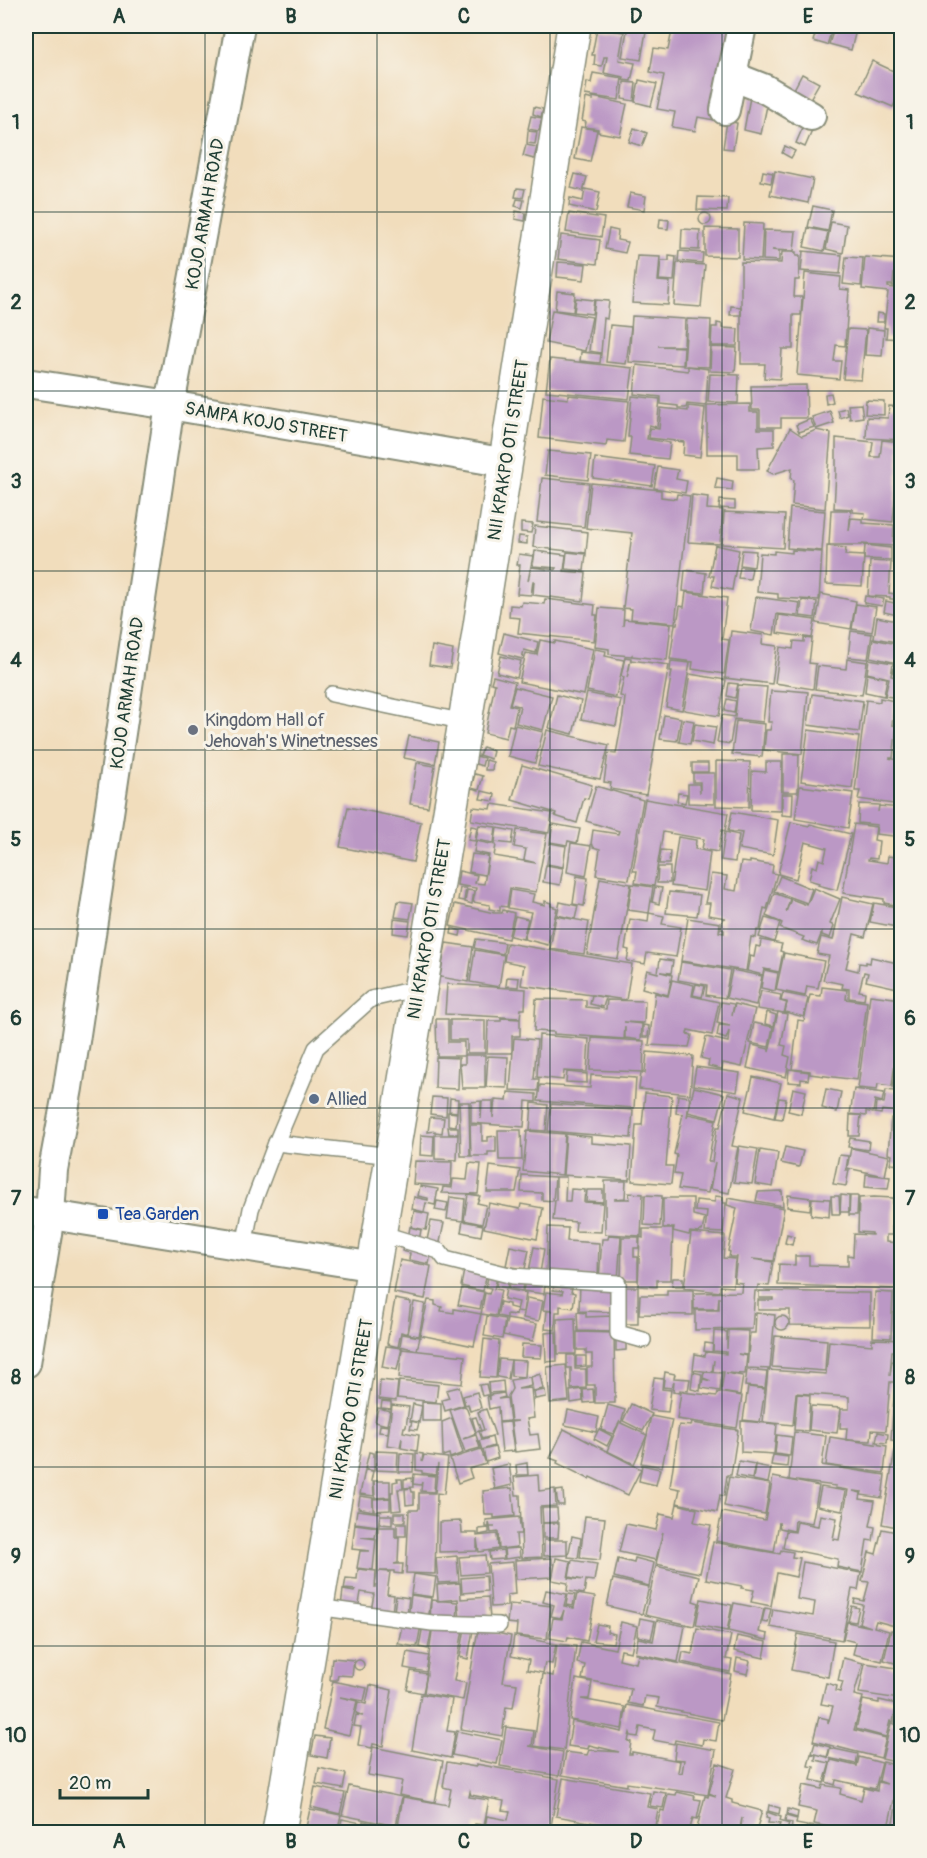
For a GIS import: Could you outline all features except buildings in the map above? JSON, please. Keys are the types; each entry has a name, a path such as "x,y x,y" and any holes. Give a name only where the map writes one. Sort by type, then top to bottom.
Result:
{"street":[{"name":"KOJO ARMAH ROAD","path":"26,1363 38,1213 53,1170 68,1088 170,405 240,26"},
{"name":"NII KPAKPO OTI STREET","path":"279,1833 465,722 574,26"},
{"path":"726,110 742,26"},
{"path":"732,76 765,89 811,116"},
{"name":"SAMPA KOJO STREET","path":"26,383 170,405 507,463"},
{"path":"38,1213 375,1267"}],"lane":[{"path":"332,694 465,722"},
{"path":"244,1246 251,1209 316,1048 371,999 420,988"},
{"path":"276,1143 392,1156"},
{"path":"380,1233 439,1251 444,1259 513,1276 618,1283 618,1333 643,1340"},
{"path":"317,1607 432,1623 499,1625"}],"place":[{"name":"Kingdom Hall of Jehovah's Winetnesses","path":"193,730"},
{"name":"Allied","path":"314,1099"},
{"name":"Tea Garden","path":"103,1214"}]}
